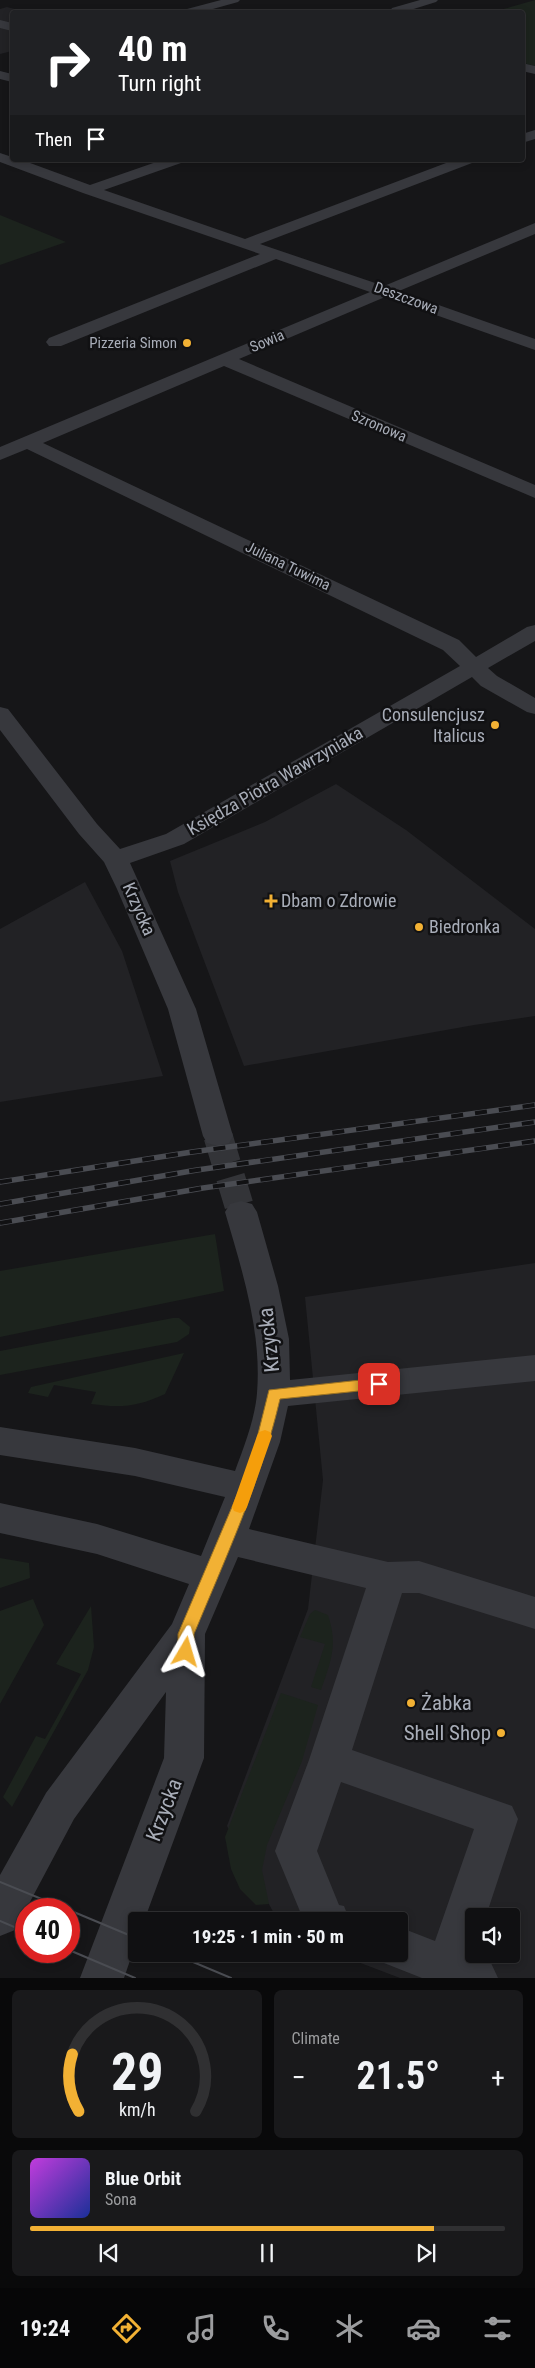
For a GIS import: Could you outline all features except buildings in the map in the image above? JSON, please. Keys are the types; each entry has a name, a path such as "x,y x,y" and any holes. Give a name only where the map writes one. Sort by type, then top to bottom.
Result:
{"street":[{"path":"203,9 184,4 184,0 196,0 217,9"},
{"path":"199,10 217,9 234,0"},
{"path":"397,5 417,4 432,0"},
{"name":"Deszczowa","path":"13,162 88,190 387,291 535,345"},
{"path":"88,190 170,162"},
{"path":"245,244 462,162"},
{"name":"Sowia","path":"0,454 387,291 531,233"},
{"path":"55,342 275,254"},
{"name":"Szronowa","path":"224,360 535,492"},
{"name":"Juliana Tuwima","path":"29,442 451,645 490,681 535,706"},
{"name":"Księdza Piotra Wawrzyniaka","path":"115,859 175,839 535,632"},
{"name":"Krzycka","path":"0,714 88,829 115,859 133,895 182,1009 218,1136"},
{"name":"Krzycka","path":"0,1916 60,1806 186,1634 227,1539 263,1442 274,1394 272,1339 267,1309 241,1212"},
{"path":"274,1394 486,1371 535,1368"},
{"path":"0,1441 135,1462 247,1488"},
{"path":"0,1518 97,1539 211,1575"},
{"path":"227,1539 341,1565 388,1578 419,1577 535,1613"},
{"path":"321,1912 296,1851 329,1760 388,1578"},
{"name":"Krzycka","path":"102,1978 145,1858 184,1758 186,1634"},
{"path":"329,1760 498,1819 462,1973 408,1952"}],"shaded area":[{"path":"535,0 535,66 525,64 525,10 500,10"},
{"path":"7,7 18,10 10,10 10,52 0,54 0,9"},
{"path":"0,215 66,242 0,265"},
{"path":"336,784 406,830 535,929 535,1016 244,1066 178,892 170,861 265,822"},
{"path":"85,882 122,951 163,1076 0,1102 0,929"},
{"path":"215,1234 224,1291 0,1337 0,1271"},
{"path":"535,1263 535,1978 400,1978 358,1962 408,1962 408,1912 273,1912 227,1826 308,1609 323,1480 305,1297"},
{"path":"179,1318 190,1327 189,1334 177,1342 0,1375 0,1351"},
{"path":"184,1353 165,1394 146,1402 120,1406 91,1404 96,1392 54,1385 48,1397 28,1393 31,1387"},
{"path":"0,1558 29,1563 30,1578 0,1588"},
{"path":"33,1599 44,1625 0,1704 0,1611"},
{"path":"91,1606 94,1647 88,1670 12,1807 3,1797 36,1736 45,1739 81,1674 56,1664"},
{"path":"315,1610 328,1615 333,1635 332,1653 321,1690 311,1687 325,1644 300,1637 310,1614"},
{"path":"281,1693 318,1705 302,1761 267,1845 262,1870 269,1904 256,1905 240,1889 231,1869 225,1837"}],"tunnel":[{"path":"218,1136 241,1212"}],"tram line":[{"path":"0,1882 39,1898"},
{"path":"80,1915 128,1935"},
{"path":"0,1921 15,1927"},
{"path":"80,1955 135,1978"},
{"path":"193,1962 231,1978"}],"railway":[{"path":"0,1182 192,1152 535,1105"},
{"path":"0,1204 197,1170 535,1122"},
{"path":"0,1223 203,1188 535,1141"}],"slow traffic":[{"path":"240,1507 265,1436"}],"place":[{"name":"Pizzeria Simon","path":"187,343"},
{"name":"Consulencjusz Italicus","path":"495,725"},
{"name":"Dbam o Zdrowie","path":"271,901"},
{"name":"Biedronka","path":"419,927"},
{"name":"Żabka","path":"411,1703"},
{"name":"Shell Shop","path":"501,1733"}],"route":[{"path":"186,1652 186,1634 247,1488 263,1442 274,1394 379,1384"}]}
